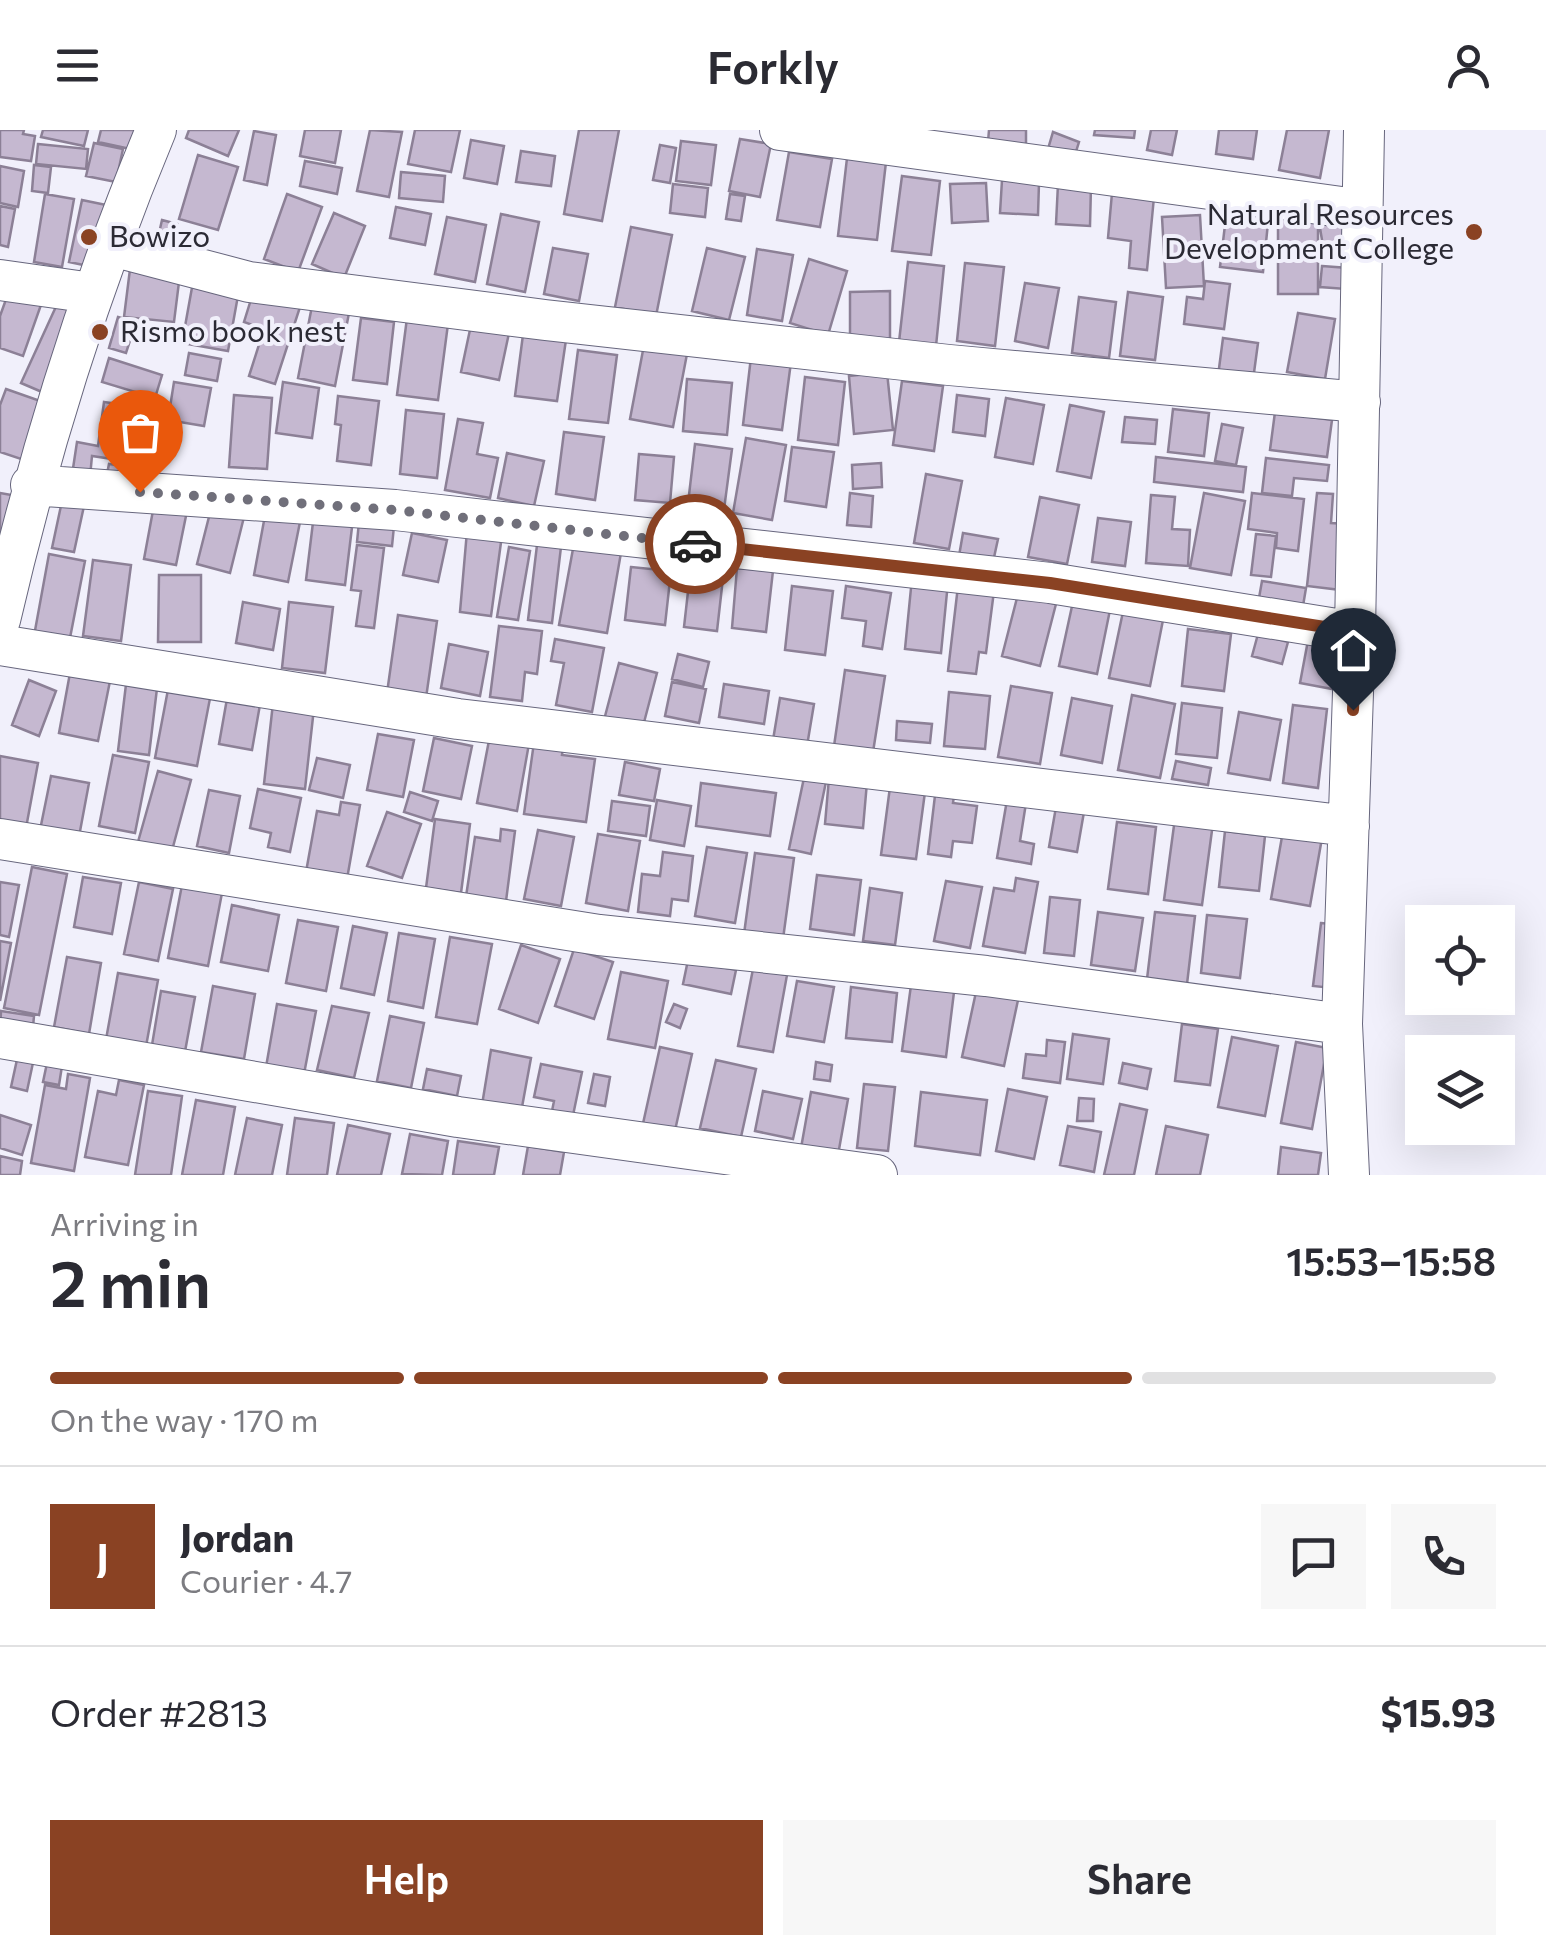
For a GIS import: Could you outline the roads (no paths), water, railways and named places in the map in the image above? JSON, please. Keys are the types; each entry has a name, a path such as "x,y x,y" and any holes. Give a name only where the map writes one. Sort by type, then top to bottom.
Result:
{"street":[{"path":"0,620 19,500 108,245 156,130"},
{"path":"780,130 1362,210"},
{"path":"1349,1175 1342,1024 1356,632 1364,130"},
{"path":"108,245 249,282 545,320 949,365 1360,402"},
{"path":"0,280 92,293"},
{"path":"19,500 395,510 1050,583 1356,632"},
{"path":"0,645 458,719 1349,826"},
{"path":"0,840 599,936 986,976 1342,1024"},
{"path":"0,1038 458,1117 877,1175"}],"place":[{"name":"Natural Resources Development College","path":"1474,232"},
{"name":"Bowizo","path":"89,237"},
{"name":"Rismo book nest","path":"100,332"}]}
